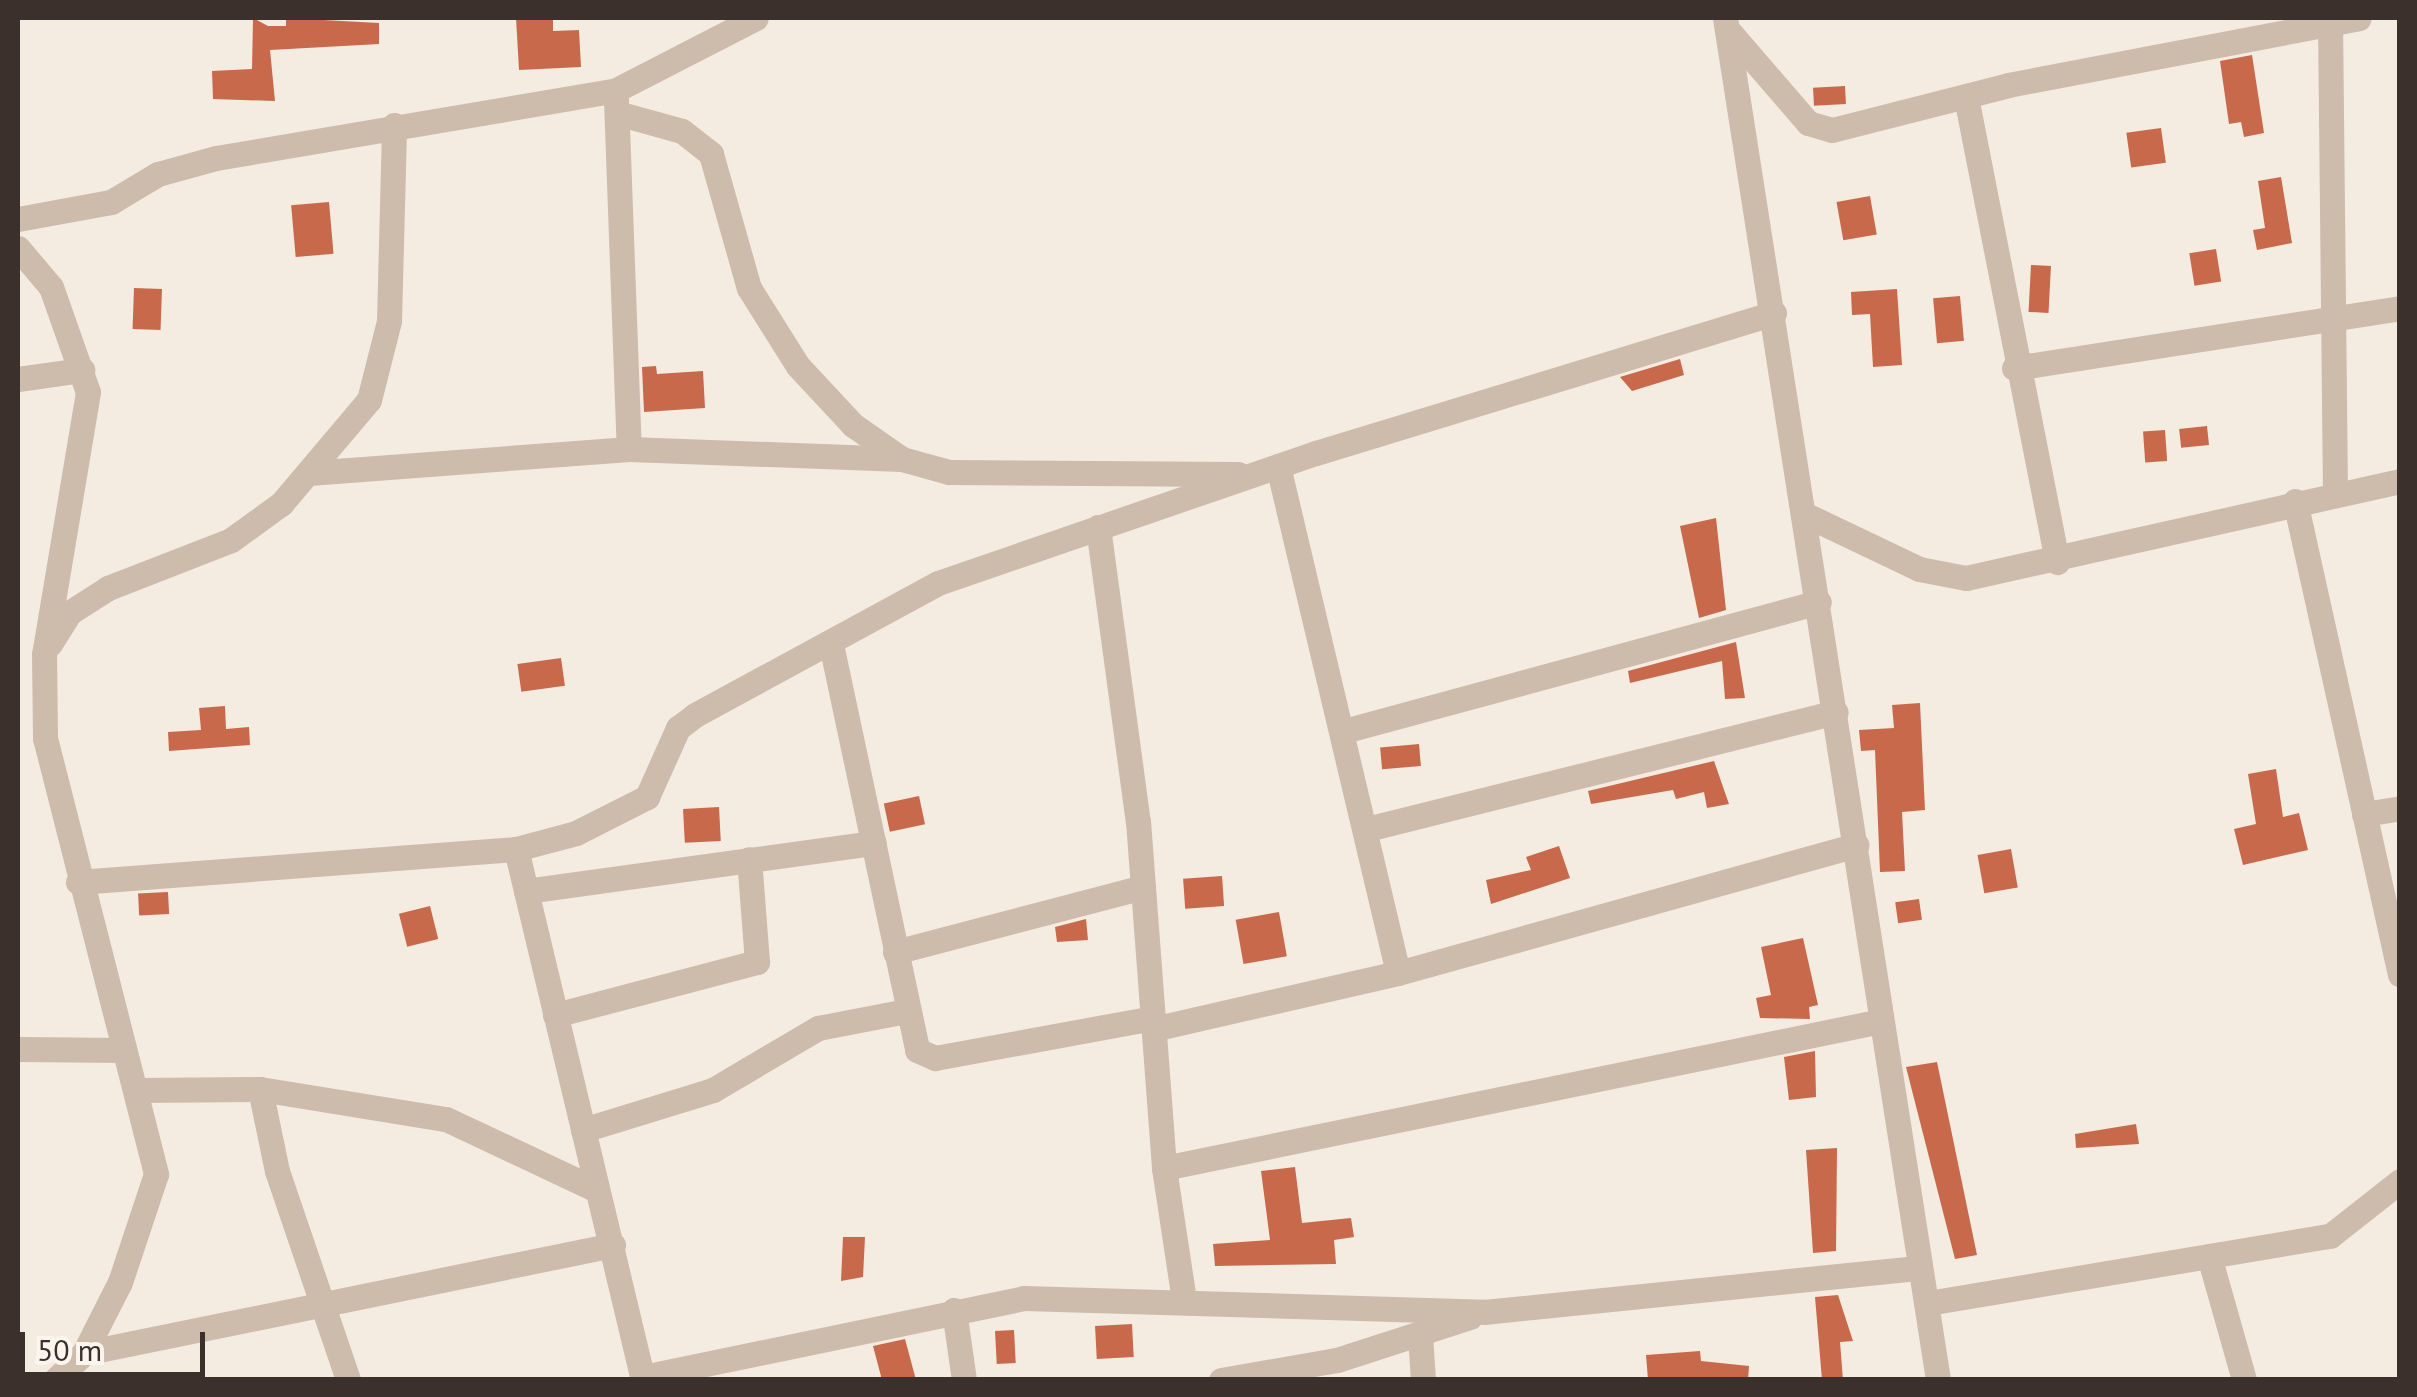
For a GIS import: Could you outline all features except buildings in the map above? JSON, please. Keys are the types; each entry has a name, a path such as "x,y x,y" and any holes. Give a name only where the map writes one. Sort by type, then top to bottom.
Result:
{"street":[{"path":"18,219 111,202 158,174 216,158 302,150 394,125 616,101 756,18"},
{"path":"1726,23 1819,129 2330,20 2359,18"},
{"path":"2330,20 2335,490"},
{"path":"1726,23 1820,602 1938,1380"},
{"path":"1966,98 2014,368 2058,562"},
{"path":"616,101 629,449"},
{"path":"616,101 682,131 711,154 749,288 798,366 854,425 902,458"},
{"path":"44,654 70,614 108,588 231,540 309,474 369,400 389,321 394,125"},
{"path":"18,248 51,287 82,370 85,442 44,654 46,738 78,882 137,1090 156,1174 84,1353 55,1380"},
{"path":"2014,368 2400,308"},
{"path":"78,882 516,848 576,833 647,797 678,728 938,583 1252,474 1774,313"},
{"path":"18,379 82,370"},
{"path":"309,474 629,449 902,458 950,472 1252,474"},
{"path":"1278,466 1344,731 1398,973"},
{"path":"1806,514 1919,568 1966,578 2058,562 2335,490 2400,481"},
{"path":"2295,501 2398,960"},
{"path":"1098,527 1143,887 1164,1168 1184,1301"},
{"path":"1344,731 1820,602"},
{"path":"831,644 906,1011 917,1050 935,1058 1153,1024 1398,973 1856,845"},
{"path":"1367,829 1836,712"},
{"path":"2364,814 2400,808"},
{"path":"526,891 874,842"},
{"path":"516,848 643,1378 1024,1298 1484,1312 1920,1268"},
{"path":"554,1015 757,962 750,859"},
{"path":"895,952 1143,887"},
{"path":"582,1130 712,1090 818,1028 906,1011"},
{"path":"1164,1168 1881,1021"},
{"path":"18,1049 123,1050"},
{"path":"137,1090 260,1088 446,1118 597,1190"},
{"path":"260,1088 321,1304 348,1380"},
{"path":"1928,1303 2330,1236 2400,1181"},
{"path":"84,1353 613,1245"},
{"path":"2209,1256 2244,1380"},
{"path":"954,1310 964,1380"},
{"path":"1222,1380 1260,1376 1420,1334 1484,1312"},
{"path":"1420,1334 1423,1380"}]}
